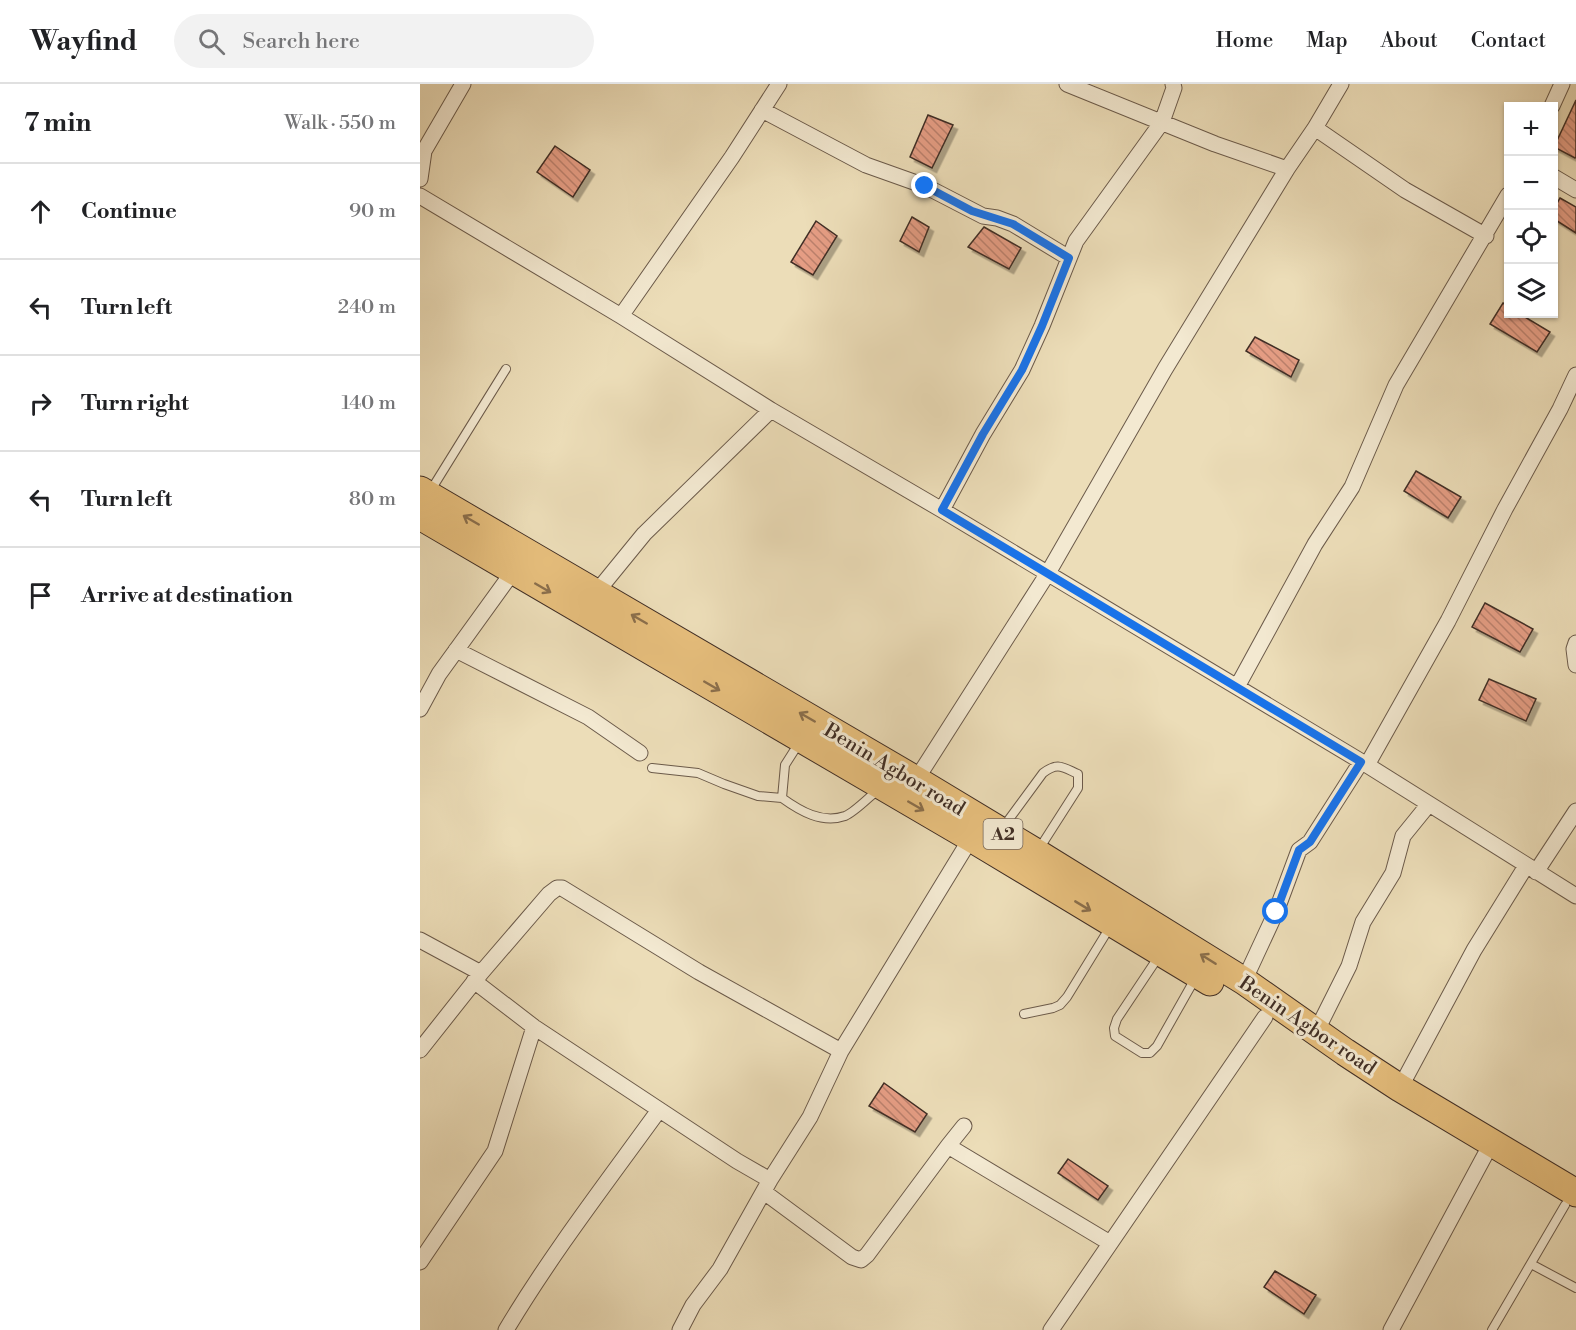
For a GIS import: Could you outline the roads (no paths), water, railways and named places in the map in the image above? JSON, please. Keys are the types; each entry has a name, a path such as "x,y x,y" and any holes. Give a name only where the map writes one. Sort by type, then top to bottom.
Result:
{"highway":[{"name":"Benin Agbor road","path":"423,500 802,739 1197,974 1334,1065 1485,1155 1572,1203"},
{"name":"Benin Agbor road","path":"519,561 595,594 916,780 1037,853 1244,981 1316,1032 1572,1203"}],"street":[{"path":"420,179 422,152 464,84"},
{"path":"621,316 732,157 779,84"},
{"path":"1067,84 1215,144 1287,169"},
{"path":"942,510 983,434 1022,370 1076,240 1162,122 1174,88 1173,84"},
{"path":"916,780 1048,573 1165,369 1287,169 1316,128 1341,84"},
{"path":"1554,102 1562,84"},
{"path":"762,110 866,165 925,186 983,216 1013,224 1069,258"},
{"path":"1316,128 1405,190 1486,236"},
{"path":"1558,179 1576,190"},
{"path":"420,196 621,316 771,410 1237,687 1576,896"},
{"path":"1237,687 1315,544 1352,487 1396,385 1504,204"},
{"path":"1244,981 1276,912 1299,850 1310,842 1364,764 1448,621 1576,375"},
{"path":"595,594 644,534 771,410"},
{"path":"420,710 440,674 519,561"},
{"path":"1576,642 1574,649 1576,665"},
{"path":"456,650 588,717 640,753"},
{"path":"1316,1032 1348,966 1363,922 1393,873 1403,836 1429,804"},
{"path":"1400,1088 1474,950 1531,869 1576,811"},
{"path":"680,1330 693,1305 720,1269 813,1111 841,1051 971,838"},
{"path":"420,1050 478,977 549,894 557,888 562,888 699,972 841,1051"},
{"path":"420,940 478,977 534,1027 737,1161 852,1257 861,1260 867,1255 964,1126"},
{"path":"1051,1330 1264,1017"},
{"path":"420,1262 495,1151 534,1027"},
{"path":"506,1330 561,1246 659,1110"},
{"path":"948,1146 1110,1243"},
{"path":"1392,1330 1485,1155"}],"lane":[{"path":"423,500 506,369"},
{"path":"782,798 785,765 802,739"},
{"path":"1000,832 1043,773 1051,767 1059,765 1078,774 1078,789 1037,853"},
{"path":"652,768 698,773 758,796 782,798 801,811 822,818 845,815 883,786"},
{"path":"1024,1014 1060,1005 1067,998 1113,924"},
{"path":"1161,952 1117,1019 1114,1028 1115,1036 1142,1053 1150,1053 1157,1046 1197,974"},
{"path":"1492,1330 1531,1264 1572,1203"},
{"path":"1531,1264 1576,1288"}]}
